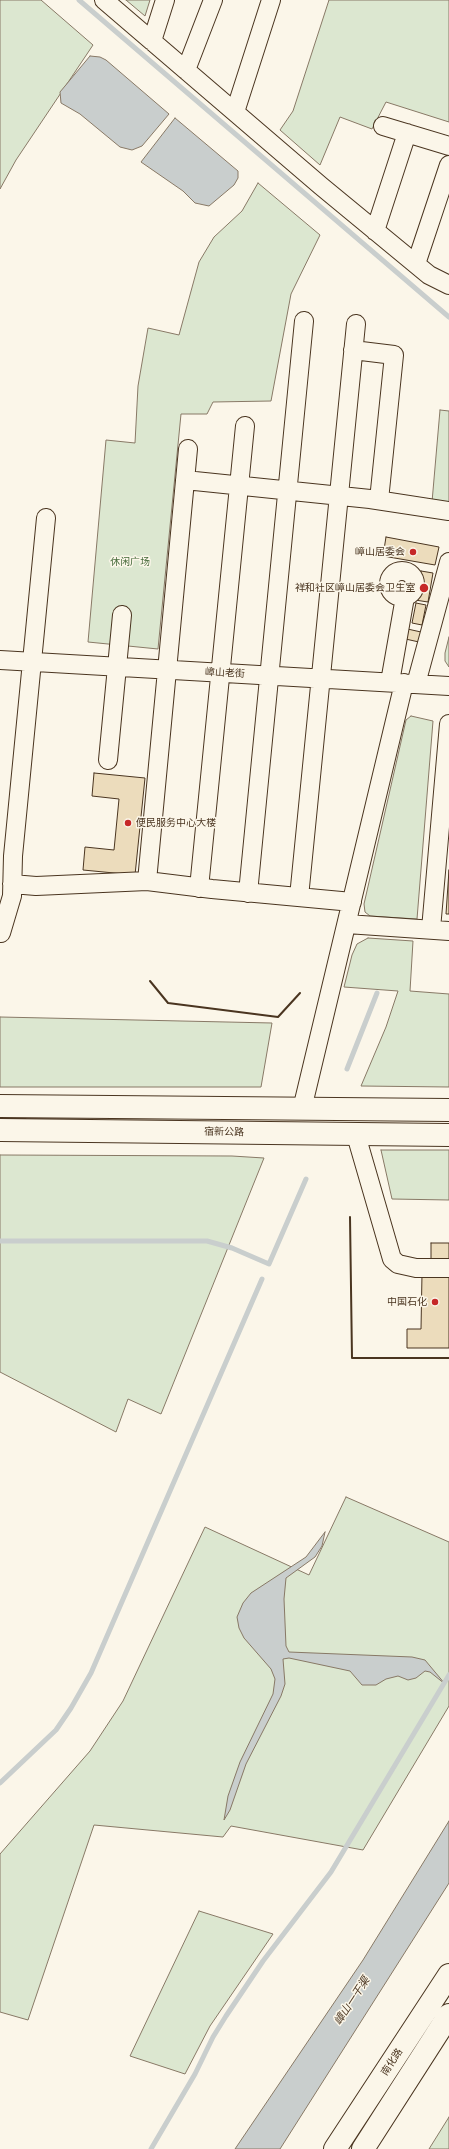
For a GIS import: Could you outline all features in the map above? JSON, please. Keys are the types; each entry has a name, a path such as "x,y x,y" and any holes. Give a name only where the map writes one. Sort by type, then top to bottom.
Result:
{"main road":[{"path":"0,1106 449,1110"},
{"name":"宿新公路","path":"0,1130 449,1135"},
{"name":"南化路","path":"335,2149 449,1975"},
{"path":"362,2149 449,2015"}],"street":[{"path":"104,0 429,275 449,285"},
{"path":"152,41 165,0"},
{"path":"186,70 213,0"},
{"path":"235,112 271,0"},
{"path":"383,126 449,146"},
{"path":"376,231 407,133"},
{"path":"416,264 449,165"},
{"path":"248,893 304,321"},
{"path":"299,897 356,324"},
{"path":"353,350 394,355 379,500"},
{"path":"199,888 245,426"},
{"path":"147,880 188,449"},
{"path":"185,480 379,500 449,511"},
{"path":"1,933 12,896 46,518"},
{"path":"302,1109 403,683 449,562"},
{"path":"403,683 405,597"},
{"path":"108,760 122,615"},
{"name":"嶂山老街","path":"0,660 449,686"},
{"path":"347,924 440,930 449,724"},
{"path":"12,884 36,886 147,880 199,888 352,902"},
{"path":"356,1135 392,1259 398,1264 416,1268 449,1268"}],"green space":[{"path":"0,0 41,0 93,45 16,160 0,189"},
{"path":"126,0 150,0 145,16"},
{"path":"329,0 449,0 449,122 386,102 372,129 340,117 320,165 280,130 293,111"},
{"name":"休闲广场","path":"258,183 320,235 291,294 271,401 213,402 207,414 181,414 158,649 88,642 106,440 135,443 138,386 148,328 179,335 199,262 214,237 242,211"},
{"path":"440,410 449,411 449,505 432,502"},
{"path":"449,637 449,667 445,661 445,653"},
{"path":"411,716 433,721 417,919 370,916 365,912 364,904 406,720"},
{"path":"368,938 413,941 410,991 449,994 449,1087 361,1086 386,1027 398,991 344,987 352,955 357,944"},
{"path":"0,1017 272,1023 261,1087 0,1087"},
{"path":"381,1150 449,1150 449,1200 392,1199"},
{"path":"0,1155 232,1156 264,1158 161,1414 128,1399 116,1432 0,1372"},
{"path":"346,1497 449,1542 449,1706 363,1850 231,1826 223,1837 94,1825 28,2020 0,2012 0,1854 90,1751 123,1701 205,1527 309,1575"},
{"path":"199,1911 273,1934 210,2026 185,2074 130,2056"},
{"path":"449,2117 449,2149 429,2149"}],"water":[{"path":"90,56 100,57 106,60 169,114 142,146 132,150 120,147 80,114 61,103 60,92"},
{"path":"175,118 238,171 238,178 234,185 209,206 195,203 183,191 141,162"},
{"path":"325,1532 322,1546 315,1557 286,1578 284,1599 286,1646 289,1652 412,1657 425,1660 445,1684 430,1672 425,1671 416,1678 408,1680 398,1676 386,1679 376,1685 362,1685 350,1671 289,1658 283,1659 285,1684 281,1696 246,1764 230,1810 224,1820 228,1796 240,1762 273,1694 275,1679 271,1669 244,1638 239,1628 237,1617 243,1603 251,1593 306,1557"},
{"name":"嶂山一干渠","path":"449,1821 449,1883 280,2149 235,2149 363,1960"}],"building":[{"path":"386,537 439,547 435,565 383,556"},
{"path":"421,571 433,573 428,602 415,600"},
{"path":"416,603 426,605 422,625 412,623"},
{"path":"403,628 421,632 419,642 401,638"},
{"name":"便民服务中心大楼","path":"94,773 145,778 135,875 83,870 85,847 114,850 119,799 92,796"},
{"path":"449,870 449,914 446,914"},
{"path":"431,1243 449,1243 449,1262 431,1262"},
{"name":"中国石化","path":"422,1274 449,1274 449,1348 407,1348 407,1329 421,1329"}],"waterway":[{"path":"79,0 449,317"},
{"path":"347,1069 377,993"},
{"path":"0,1241 207,1241 232,1248 269,1264 306,1179"},
{"path":"0,1783 56,1730 71,1708 91,1673 262,1279"},
{"path":"151,2149 195,2074 213,2037 226,2016 263,1961 331,1872 449,1675"}],"wall":[{"path":"150,981 168,1003 278,1017 300,993"},
{"path":"350,1217 352,1358 449,1358"}],"place":[{"name":"嶂山居委会","path":"413,552"},
{"name":"祥和社区嶂山居委会卫生室","path":"424,588"},
{"name":"便民服务中心大楼","path":"128,823"},
{"name":"中国石化","path":"435,1302"}]}
